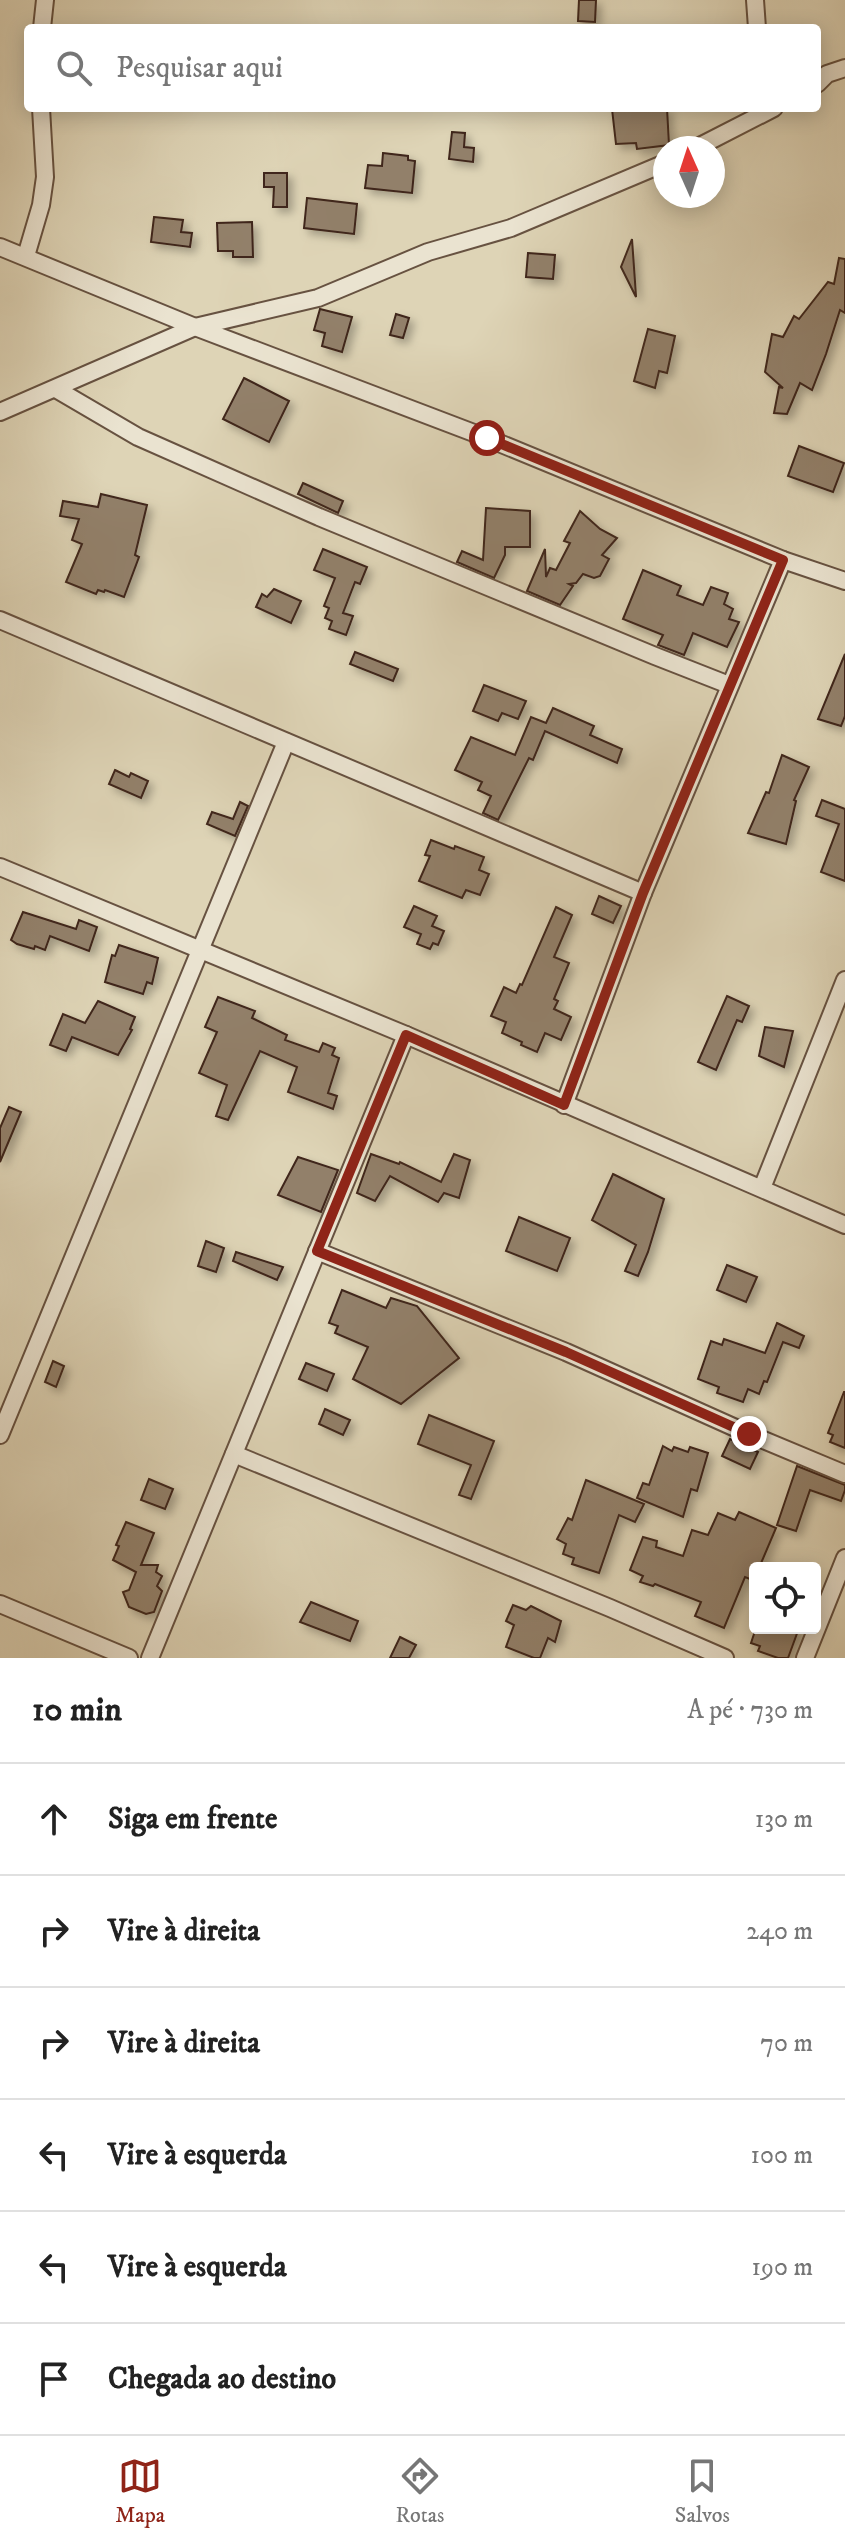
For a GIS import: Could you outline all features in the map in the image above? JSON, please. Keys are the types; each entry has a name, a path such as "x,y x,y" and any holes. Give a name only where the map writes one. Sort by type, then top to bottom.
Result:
{"street":[{"path":"42,24 45,0"},
{"path":"755,0 757,24"},
{"path":"821,80 827,74 845,68"},
{"path":"26,256 41,205 45,177 41,112"},
{"path":"718,136 762,112"},
{"path":"0,412 195,327 318,298 428,252 511,228 653,168"},
{"path":"0,247 195,327 487,438 783,560 845,581"},
{"path":"56,389 138,437 319,517 729,685"},
{"path":"564,1105 643,893 783,560"},
{"path":"0,620 643,893"},
{"path":"0,1435 286,742"},
{"path":"0,867 406,1035 845,1225"},
{"path":"762,1188 845,980"},
{"path":"150,1658 406,1035"},
{"path":"317,1251 536,1339 845,1474"},
{"path":"234,1454 725,1658"},
{"path":"805,1658 845,1558"},
{"path":"0,1604 129,1658"}],"building":[{"path":"579,0 596,0 595,22 578,21"},
{"path":"612,112 667,112 669,136 653,136 653,147 637,149 636,143 616,144"},
{"path":"452,132 465,133 464,147 474,148 473,162 449,159"},
{"path":"383,153 408,156 408,160 415,161 412,193 365,188 368,165 382,166"},
{"path":"264,173 287,173 287,207 273,207 274,187 264,187"},
{"path":"307,198 357,204 354,234 304,228"},
{"path":"154,217 183,220 181,232 192,233 190,247 151,242"},
{"path":"252,222 253,257 233,257 233,251 218,251 217,223"},
{"path":"632,239 636,296 636,297 621,267"},
{"path":"528,253 555,255 553,279 526,277"},
{"path":"839,258 845,259 845,313 840,310 812,390 800,383 787,414 774,413 779,387 783,388 765,372 772,334 783,337 794,316 799,319 828,282 834,284"},
{"path":"320,309 352,317 342,352 322,346 325,333 314,330"},
{"path":"396,314 409,318 403,338 390,335"},
{"path":"648,329 675,336 667,373 659,371 655,388 634,381"},
{"path":"244,378 289,401 269,442 223,419"},
{"path":"799,446 844,463 833,492 788,476"},
{"path":"303,483 343,501 338,513 298,494"},
{"path":"101,494 147,505 135,555 139,557 124,597 105,590 98,590 96,594 66,582 82,544 72,540 79,519 60,516 63,501 98,507"},
{"path":"486,508 530,511 530,547 505,547 505,555 494,578 457,562 462,551 483,560"},
{"path":"580,511 600,529 617,538 602,555 609,559 600,576 594,578 583,574 576,583 569,584 573,586 560,605 527,591 545,549 546,577 550,568 556,570 570,543 564,541"},
{"path":"323,549 367,567 360,584 355,582 343,613 353,616 346,635 329,629 332,621 325,618 329,608 324,606 335,578 314,570"},
{"path":"643,570 681,586 677,595 703,605 711,587 728,593 724,604 733,609 729,619 739,622 727,647 693,633 684,655 658,645 663,635 623,619"},
{"path":"274,589 301,601 291,623 256,607 262,594 267,597"},
{"path":"355,652 398,669 393,681 350,664"},
{"path":"845,654 845,716 841,726 818,719"},
{"path":"484,685 526,701 518,719 502,713 498,721 473,711"},
{"path":"553,708 594,726 590,735 622,749 617,763 545,731 533,760 529,758 498,820 483,813 491,796 478,790 482,782 455,770 471,737 515,755 531,717 546,723"},
{"path":"782,755 809,767 794,800 786,844 748,833 766,792 769,793"},
{"path":"115,770 148,781 141,798 109,784"},
{"path":"822,800 845,809 845,881 821,872 839,824 816,816"},
{"path":"240,802 248,806 235,836 207,824 212,812 233,819"},
{"path":"431,840 484,857 479,870 489,874 480,895 466,890 462,898 419,881 430,856 425,855"},
{"path":"599,896 621,906 613,923 592,914"},
{"path":"414,906 437,916 432,926 444,931 438,945 433,943 430,949 417,944 421,934 404,927"},
{"path":"556,907 572,915 554,957 569,963 554,999 558,1001 554,1009 571,1017 561,1040 545,1033 537,1052 502,1033 506,1022 491,1016 504,987 516,993 522,985"},
{"path":"23,912 76,929 79,920 97,927 89,951 50,936 45,950 17,944 11,940"},
{"path":"119,945 158,958 152,984 147,982 143,994 105,982 112,955 115,956"},
{"path":"727,996 749,1006 742,1022 737,1020 716,1070 698,1062"},
{"path":"218,997 255,1011 252,1018 287,1035 285,1040 319,1052 323,1043 335,1048 332,1055 339,1058 328,1093 337,1096 333,1109 288,1092 297,1067 260,1051 228,1120 216,1116 227,1085 199,1073 217,1032 205,1027"},
{"path":"98,1001 135,1017 132,1030 118,1055 72,1037 66,1051 50,1045 63,1014 85,1023"},
{"path":"765,1027 793,1031 784,1067 759,1056"},
{"path":"9,1107 21,1112 0,1162 0,1128"},
{"path":"371,1154 400,1162 441,1182 454,1154 470,1160 459,1198 444,1193 438,1202 390,1176 375,1201 357,1193"},
{"path":"298,1157 338,1170 321,1212 278,1195"},
{"path":"613,1174 664,1199 638,1276 625,1271 636,1245 592,1220"},
{"path":"519,1217 570,1238 557,1271 506,1251"},
{"path":"206,1241 224,1248 216,1272 198,1266"},
{"path":"236,1252 283,1267 277,1280 233,1261"},
{"path":"727,1265 757,1277 746,1302 717,1290"},
{"path":"342,1290 386,1308 391,1298 417,1306 459,1358 401,1404 353,1379 368,1347 335,1333 338,1326 329,1323"},
{"path":"777,1323 804,1336 799,1348 783,1342 759,1394 748,1389 743,1402 717,1393 719,1387 698,1379 711,1341 722,1345 724,1339 765,1353"},
{"path":"53,1361 64,1366 56,1387 45,1382"},
{"path":"306,1363 334,1374 327,1391 299,1379"},
{"path":"844,1392 845,1448 830,1442 833,1435 828,1433"},
{"path":"325,1409 350,1420 343,1435 319,1424"},
{"path":"429,1415 494,1441 471,1499 459,1495 471,1465 418,1444"},
{"path":"730,1439 758,1452 750,1469 722,1456"},
{"path":"663,1446 672,1451 674,1447 688,1452 690,1447 708,1453 697,1491 691,1489 683,1517 637,1498 643,1483 649,1485"},
{"path":"797,1466 845,1485 845,1490 841,1501 810,1490 796,1531 777,1525"},
{"path":"149,1479 173,1489 165,1509 141,1500"},
{"path":"586,1480 644,1504 635,1522 619,1515 599,1573 572,1564 574,1558 563,1554 566,1544 557,1539 568,1518 572,1520"},
{"path":"739,1512 776,1528 762,1562 749,1562 749,1579 745,1577 724,1628 695,1616 701,1602 655,1584 640,1582 643,1576 630,1570 643,1537 657,1541 656,1547 683,1556 692,1530 708,1535 718,1513 735,1520"},
{"path":"126,1522 154,1533 141,1565 158,1565 156,1572 162,1576 157,1586 162,1591 154,1612 146,1614 129,1607 123,1592 129,1590 136,1572 113,1560"},
{"path":"311,1602 358,1621 350,1641 300,1622"},
{"path":"513,1605 526,1610 531,1606 561,1621 555,1642 548,1638 540,1658 506,1647 514,1625 506,1621"},
{"path":"754,1634 797,1634 788,1658 758,1651 760,1646 751,1643"},
{"path":"400,1637 416,1645 409,1658 390,1658"}],"route":[{"path":"487,438 783,560 643,893 564,1105 406,1035 317,1251 463,1308 749,1434"}]}
